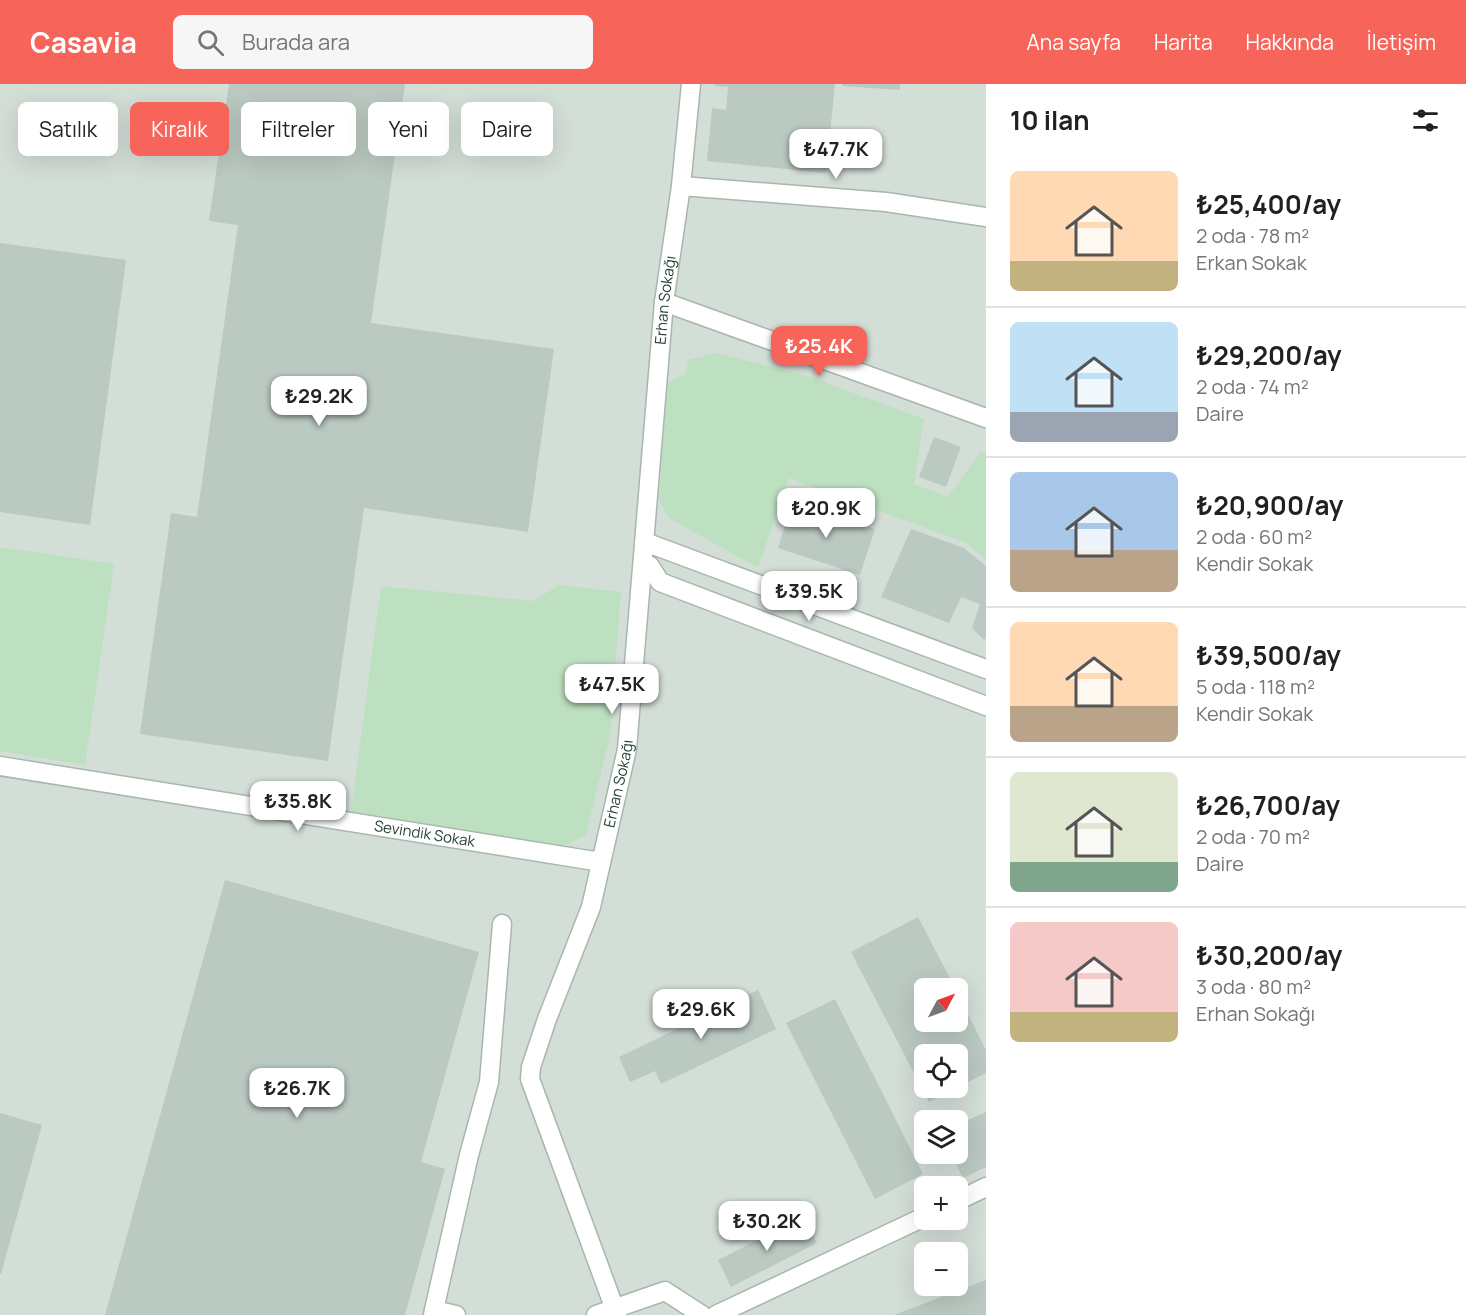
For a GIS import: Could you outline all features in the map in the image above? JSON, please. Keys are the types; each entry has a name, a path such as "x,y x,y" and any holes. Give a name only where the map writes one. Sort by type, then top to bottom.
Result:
{"street":[{"name":"Erhan Sokağı","path":"615,1311 530,1079 531,1067 547,1019 591,907 627,749 664,302 681,186 691,84"},
{"path":"681,186 886,202 986,217"},
{"path":"664,302 986,418"},
{"path":"645,542 986,669"},
{"path":"643,567 650,566 660,582 986,706"},
{"name":"Sevindik Sokak","path":"0,766 602,862"},
{"path":"456,1315 433,1313 469,1155 489,1082 502,924"},
{"path":"968,1196 986,1187"},
{"path":"716,1315 914,1222"},
{"path":"596,1315 615,1311 665,1291 702,1315"}],"shaded area":[{"path":"0,84 986,84 986,1315 0,1315"}],"green space":[{"path":"717,353 810,377 924,419 914,484 948,497 981,451 986,454 986,560 967,543 789,478 758,568 669,518 659,500 667,383 686,374 688,360"},
{"path":"0,547 114,564 85,765 0,751"},
{"path":"559,585 621,592 610,736 586,835 562,846 351,811 381,586 533,601"}],"building":[{"path":"229,84 405,84 402,102 368,102 368,156 395,156 371,323 554,349 528,532 364,508 328,761 140,734 171,513 197,517 238,225 209,221 218,156 229,156 229,102 226,102"},
{"path":"715,84 835,84 826,173 707,161 712,108 726,110 728,87 715,86"},
{"path":"842,84 900,84 900,90 842,86"},
{"path":"0,243 126,260 90,525 0,512"},
{"path":"934,437 961,447 946,487 919,477"},
{"path":"792,503 875,529 860,575 778,548"},
{"path":"911,529 964,548 986,566 986,638 984,640 972,628 980,604 961,597 949,623 881,597"},
{"path":"225,880 479,952 421,1162 445,1169 405,1315 105,1315"},
{"path":"918,917 950,978 914,978 914,1032 968,1032 968,1015 986,1050 986,1073 968,1082 968,1044 914,1044 914,1073 851,952"},
{"path":"758,990 776,1029 661,1084 655,1071 630,1082 619,1057"},
{"path":"835,999 914,1156 914,1164 918,1164 923,1174 914,1176 914,1179 875,1199 786,1023"},
{"path":"986,1112 986,1167 967,1176 962,1176 956,1164 968,1164 968,1120"},
{"path":"0,1113 42,1125 1,1274 0,1274"},
{"path":"803,1217 817,1243 731,1287 718,1260"},
{"path":"986,1280 986,1315 894,1315 944,1296 968,1296 968,1287"}]}
